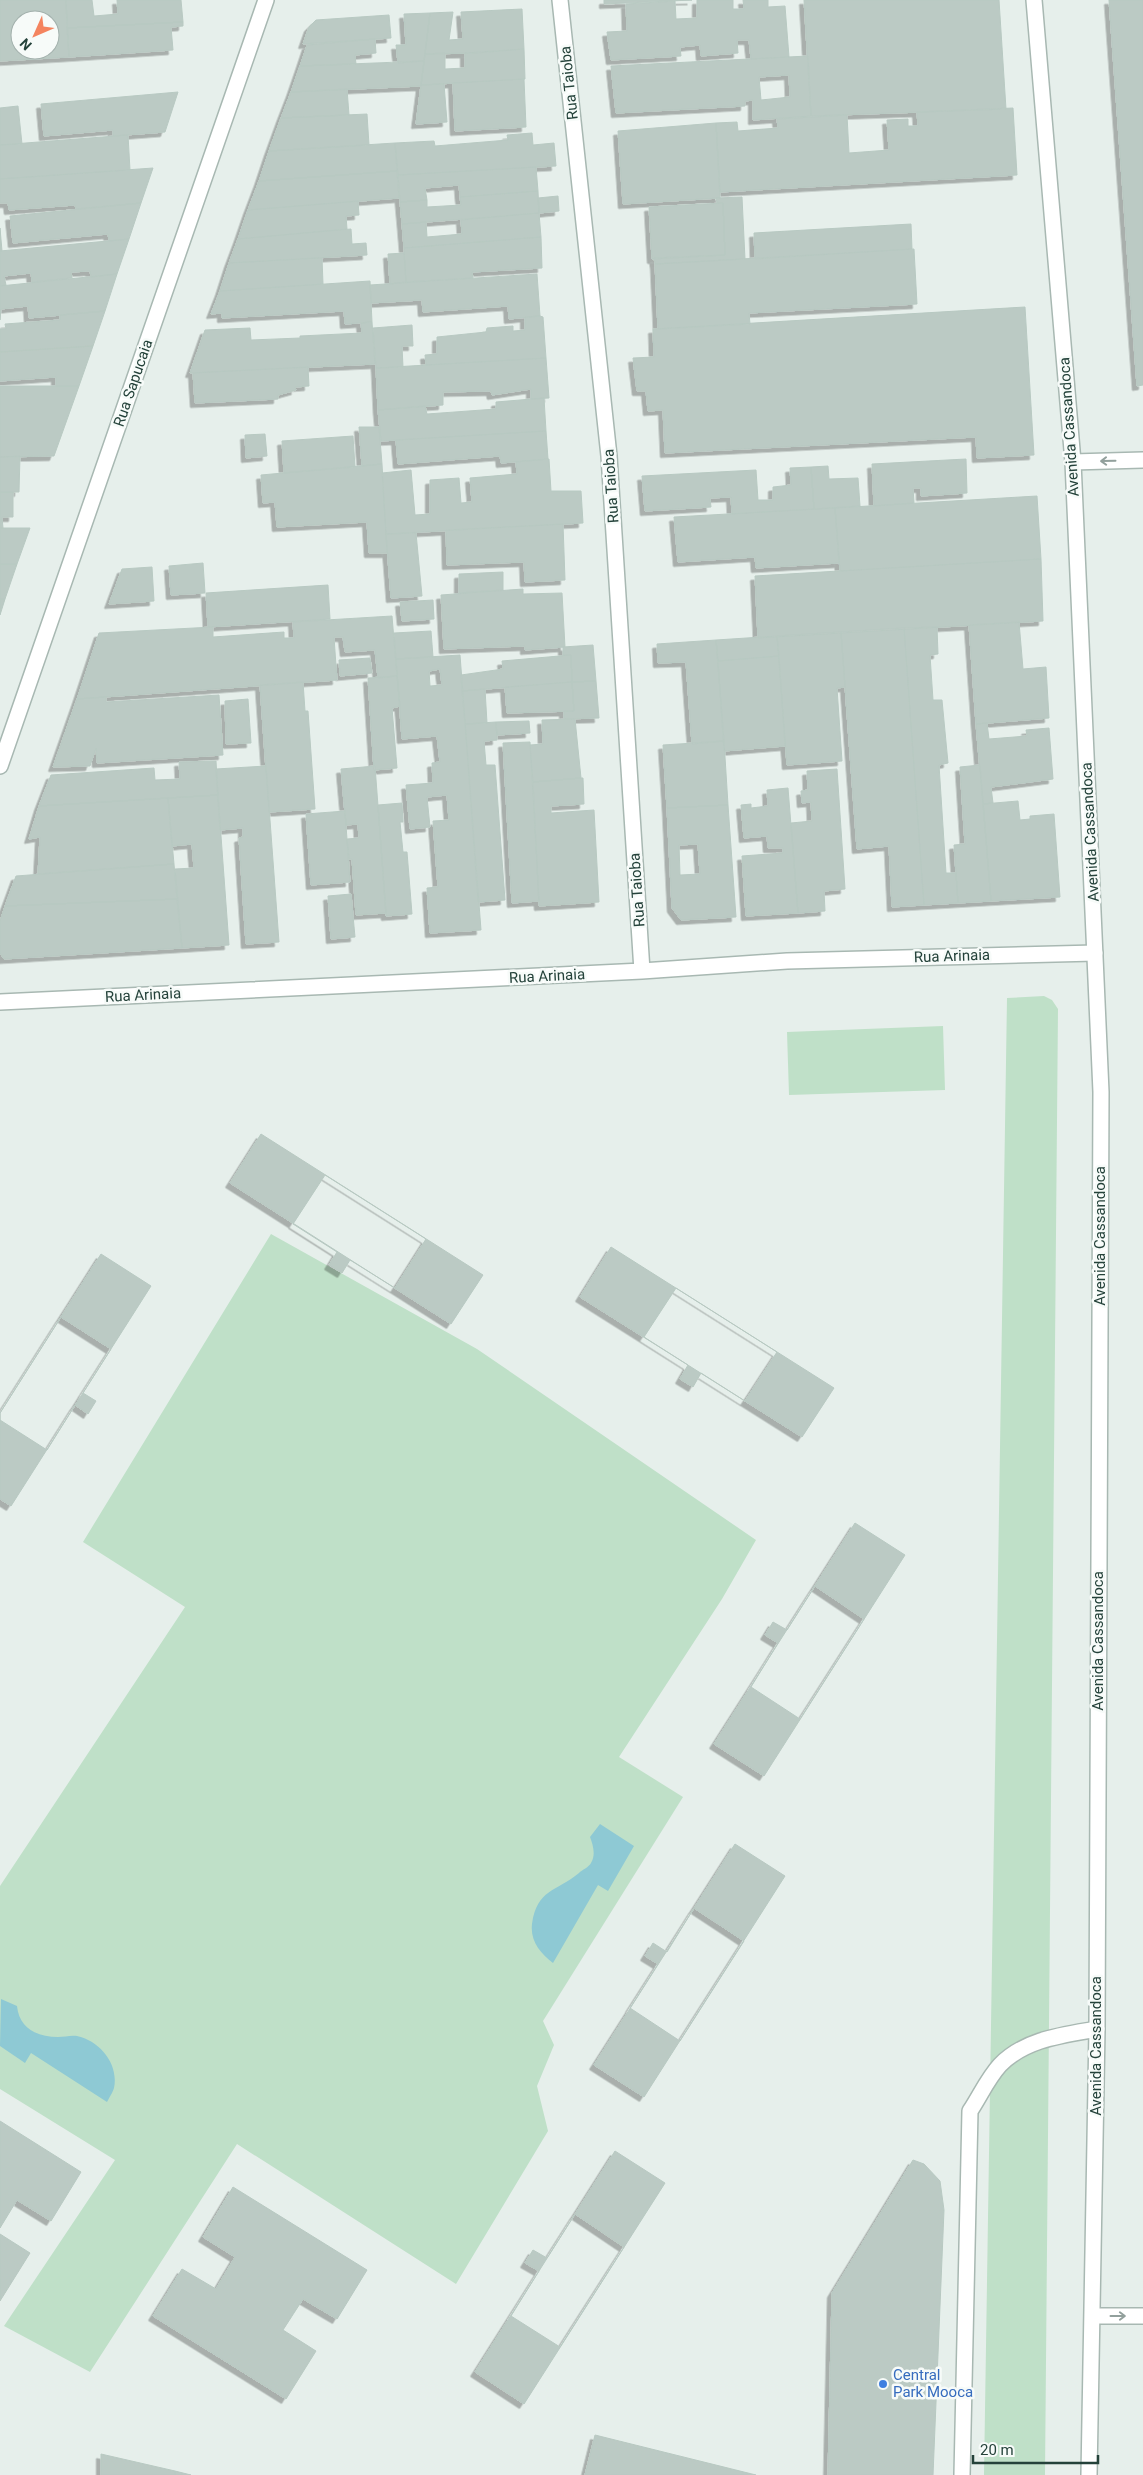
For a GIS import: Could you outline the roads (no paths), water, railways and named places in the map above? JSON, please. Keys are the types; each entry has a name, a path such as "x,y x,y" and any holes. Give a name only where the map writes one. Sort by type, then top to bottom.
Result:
{"street":[{"name":"Rua Sapucaia","path":"0,766 266,0"},
{"name":"Avenida Cassandoca","path":"1034,0 1073,462 1101,1092 1097,2029 1089,2475"},
{"name":"Rua Taioba","path":"560,1 609,456 642,972"},
{"path":"1073,462 1143,460"},
{"name":"Rua Arinaia","path":"0,1002 642,972 787,961 1095,952"},
{"path":"962,2475 970,2111 1000,2065 1026,2045 1097,2029"},
{"path":"1093,2316 1143,2316"}],"water":[{"path":"600,1824 634,1846 608,1891 598,1885 553,1963 540,1951 534,1941 532,1924 538,1904 549,1892 571,1879 590,1864 594,1853 590,1837"},
{"path":"1,1999 17,2006 21,2020 30,2030 36,2033 50,2037 77,2036 100,2048 111,2062 114,2070 113,2090 107,2102 31,2053 25,2063 0,2046"}],"place":[{"name":"Central Park Mooca","path":"883,2384"}]}
